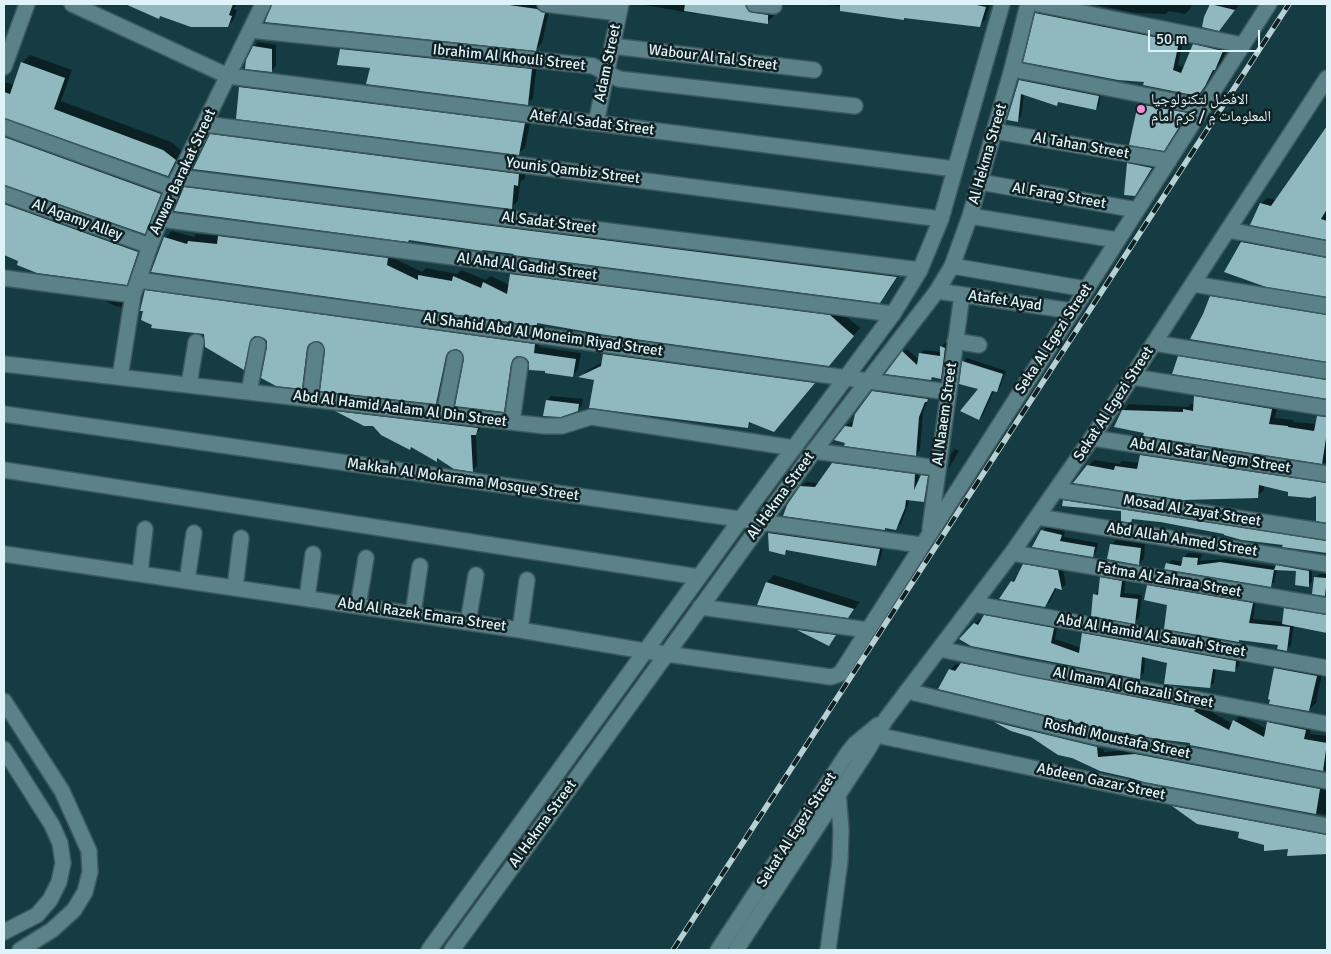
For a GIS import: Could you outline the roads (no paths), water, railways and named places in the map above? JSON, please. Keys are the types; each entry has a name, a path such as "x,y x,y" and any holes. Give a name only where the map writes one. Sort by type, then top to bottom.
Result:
{"street":[{"path":"4,68 27,4"},
{"name":"Atef Al Sadat Street","path":"72,4 228,76 955,169"},
{"name":"Anwar Barakat Street","path":"120,377 133,295 160,219 175,182 263,4"},
{"path":"545,4 620,9"},
{"path":"754,4 774,6"},
{"name":"Al Hekma Street","path":"429,950 698,577 893,314 920,270 942,219 1002,4"},
{"name":"Al Hekma Street","path":"452,950 761,523 937,291 952,266 970,216 1012,69 1028,4"},
{"path":"1038,4 1243,44"},
{"name":"Seka Al Egezi Street","path":"840,674 1269,4"},
{"name":"Adam Street","path":"596,123 620,9"},
{"name":"Ibrahim Al Khouli Street","path":"250,30 593,66 619,79 855,106"},
{"name":"Wabour Al Tal Street","path":"612,46 814,70"},
{"path":"1012,69 1204,106"},
{"name":"Sekat Al Egezi Street","path":"736,950 886,719 1012,554 1057,490 1327,78"},
{"name":"Younis Qambiz Street","path":"204,124 942,219"},
{"name":"Al Sadat Street","path":"4,127 175,182 920,270"},
{"name":"Al Tahan Street","path":"994,131 1169,160"},
{"name":"Al Farag Street","path":"980,182 1137,210"},
{"name":"Al Agamy Alley","path":"4,194 150,246"},
{"path":"970,216 1118,240"},
{"name":"Al Ahd Al Gadid Street","path":"160,219 893,314"},
{"path":"1228,230 1327,249"},
{"path":"952,266 1086,289"},
{"path":"4,278 133,295"},
{"name":"Al Shahid Abd Al Moneim Riyad Street","path":"138,280 948,392"},
{"path":"1193,284 1327,306"},
{"name":"Atafet Ayad","path":"937,291 1072,311"},
{"name":"Al Naaem Street","path":"925,540 962,295"},
{"path":"955,341 979,345"},
{"path":"189,385 196,342"},
{"path":"1154,344 1327,371"},
{"path":"249,392 258,345"},
{"path":"310,399 316,350"},
{"path":"444,414 455,358"},
{"name":"Abd Al Hamid Aalam Al Din Street","path":"4,364 545,426 562,426 591,417 794,448"},
{"path":"512,422 520,365"},
{"path":"1132,377 1327,408"},
{"name":"Makkah Al Mokarama Mosque Street","path":"4,414 761,523 925,540"},
{"name":"Abd Al Satar Negm Street","path":"1092,438 1327,474"},
{"path":"814,451 937,468"},
{"path":"4,470 698,577"},
{"name":"Mosad Al Zayat Street","path":"1057,490 1327,532"},
{"name":"Abd Allah Ahmed Street","path":"1038,517 1327,564"},
{"path":"140,573 145,529"},
{"path":"187,580 194,534"},
{"path":"235,588 241,538"},
{"name":"Abd Al Razek Emara Street","path":"4,554 468,622 645,651 831,676 840,674"},
{"path":"307,598 313,554"},
{"name":"Fatma Al Zahraa Street","path":"1012,554 1327,606"},
{"path":"358,606 366,558"},
{"path":"413,614 420,566"},
{"path":"468,622 476,575"},
{"path":"520,630 527,580"},
{"name":"Abd Al Hamid Al Sawah Street","path":"974,604 1327,668"},
{"path":"700,607 868,630"},
{"name":"Al Imam Al Ghazali Street","path":"940,649 1024,667 1327,724"},
{"name":"Roshdi Moustafa Street","path":"907,691 1096,737 1327,781"},
{"path":"4,701 62,791 89,851 90,872 85,892 74,910 52,930 20,950"},
{"name":"Sekat Al Egezi Street","path":"718,950 847,754 865,735 886,719"},
{"name":"Abdeen Gazar Street","path":"876,735 1142,791 1327,826"},
{"path":"4,749 52,825 60,843 63,863 59,882 50,900 37,915 4,932"},
{"path":"828,950 840,861 838,793"}],"railway":[{"path":"673,950 1289,4"}],"place":[{"name":"الافضل لتكنولوجيا المعلومات م / كرم امام","path":"1141,109"}]}
